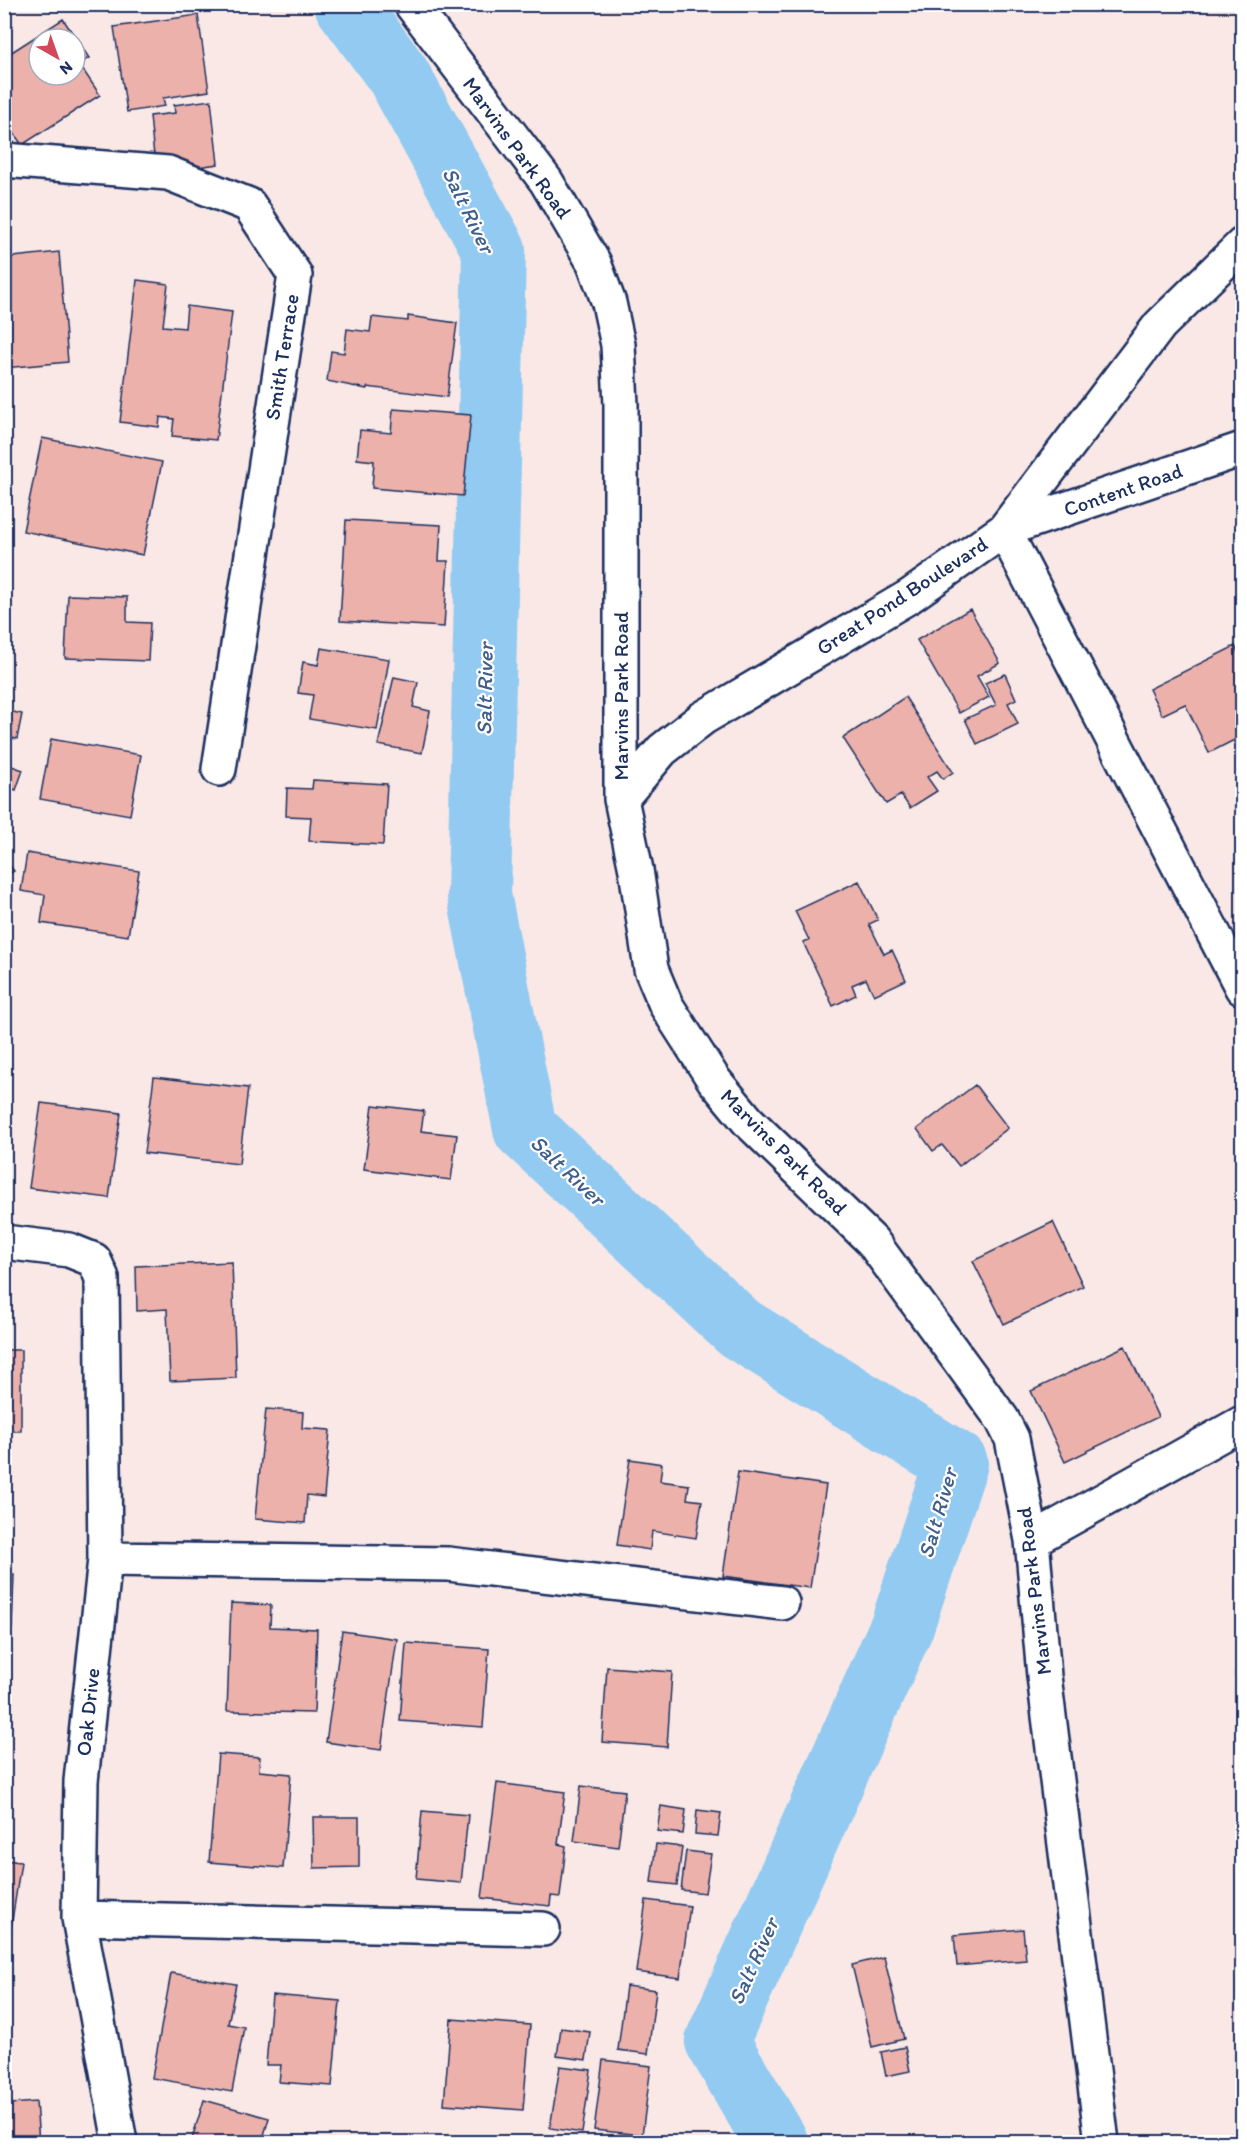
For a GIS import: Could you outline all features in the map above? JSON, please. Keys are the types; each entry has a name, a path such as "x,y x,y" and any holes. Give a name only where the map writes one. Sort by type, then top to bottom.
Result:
{"street":[{"name":"Marvins Park Road","path":"411,4 546,181 594,263 609,303 618,345 621,405 621,799 636,870 651,969 666,1005 714,1080 731,1102 872,1241 1002,1419 1012,1439 1032,1540 1044,1676 1102,2142"},
{"name":"Smith Terrace","path":"4,160 168,172 249,206 295,275 219,769"},
{"name":"Great Pond Boulevard","path":"621,799 662,750 703,718 910,596 1004,530 1160,325 1242,245"},
{"name":"Content Road","path":"1004,530 1242,449"},
{"path":"1004,530 1242,988"},
{"name":"Oak Drive","path":"4,1242 69,1250 94,1260 102,1278 105,1559 81,1781 79,1918 120,2142"},
{"path":"1032,1540 1242,1423"},
{"path":"105,1559 448,1564 782,1603"},
{"path":"79,1918 543,1929"}],"building":[{"path":"198,15 209,91 163,98 165,106 127,112 114,27"},
{"path":"63,19 68,27 51,27"},
{"path":"27,42 27,87 87,87 87,76 100,95 22,145 4,119 4,103 9,100 4,93 4,57"},
{"path":"211,100 218,164 184,169 155,166 150,116 175,113 174,105"},
{"path":"59,252 68,362 4,368 4,258"},
{"path":"137,280 168,284 163,326 185,328 187,306 232,312 216,440 172,436 174,419 160,417 159,427 120,422"},
{"path":"408,316 457,323 447,397 367,387 367,389 327,381 331,351 344,353 347,329 370,332 372,317 408,321"},
{"path":"393,409 471,415 463,496 372,488 374,461 357,459 360,430 391,433"},
{"path":"42,438 162,462 143,555 23,531"},
{"path":"346,520 441,525 439,561 448,561 444,627 340,621"},
{"path":"68,595 127,597 127,622 150,623 148,661 65,658"},
{"path":"970,609 1000,663 977,676 989,697 959,713 917,640"},
{"path":"1235,646 1242,661 1242,736 1209,753 1185,704 1162,715 1149,689"},
{"path":"321,648 389,659 377,730 309,719 313,695 298,693 303,662 318,665"},
{"path":"1005,674 1016,699 1008,703 1018,724 977,744 965,719 996,705 985,683"},
{"path":"394,677 418,682 413,707 430,711 422,753 378,745"},
{"path":"905,697 953,772 943,779 937,771 927,777 937,791 910,808 901,795 886,804 843,738"},
{"path":"4,710 22,714 17,739 4,737"},
{"path":"51,739 141,755 130,815 40,799"},
{"path":"6,764 23,770 16,790 4,786"},
{"path":"313,780 387,784 383,845 309,841 311,817 286,816 287,788 312,789"},
{"path":"27,853 139,871 128,936 41,923 45,895 21,891"},
{"path":"4,858 14,871 4,877"},
{"path":"859,881 878,920 869,924 884,954 892,950 906,980 874,995 866,979 852,985 856,995 833,1006 803,942 809,940 795,911"},
{"path":"154,1077 248,1088 239,1164 144,1153"},
{"path":"975,1085 1008,1128 959,1166 942,1145 933,1151 917,1129"},
{"path":"41,1103 121,1113 109,1198 29,1188"},
{"path":"373,1105 424,1111 421,1131 457,1135 451,1180 364,1169"},
{"path":"1053,1222 1083,1286 1004,1324 973,1261"},
{"path":"232,1262 236,1378 170,1381 167,1309 137,1311 136,1266"},
{"path":"1125,1346 1158,1417 1065,1462 1031,1391"},
{"path":"4,1350 21,1350 21,1431 4,1431"},
{"path":"266,1409 303,1412 302,1428 330,1430 324,1497 307,1495 305,1523 255,1519"},
{"path":"630,1459 662,1464 660,1481 689,1485 687,1499 702,1501 696,1538 652,1531 650,1550 617,1545"},
{"path":"738,1472 826,1485 810,1588 723,1576"},
{"path":"4,1574 14,1575 12,1628 4,1628"},
{"path":"231,1603 271,1605 270,1627 317,1629 314,1713 227,1711"},
{"path":"342,1631 397,1639 381,1750 326,1742"},
{"path":"406,1643 489,1649 483,1727 400,1721"},
{"path":"607,1667 672,1672 667,1747 602,1742"},
{"path":"1242,1671 1242,1688 1235,1674"},
{"path":"218,1754 260,1757 259,1771 291,1774 283,1868 209,1862"},
{"path":"497,1783 565,1792 558,1844 566,1846 560,1897 551,1896 550,1906 482,1898"},
{"path":"581,1786 625,1791 618,1847 574,1841"},
{"path":"661,1806 686,1810 683,1834 657,1831"},
{"path":"697,1810 721,1813 718,1836 695,1834"},
{"path":"422,1811 468,1815 461,1883 416,1879"},
{"path":"313,1817 359,1817 359,1867 314,1868"},
{"path":"656,1844 682,1847 677,1885 651,1882"},
{"path":"686,1851 711,1854 705,1893 681,1890"},
{"path":"4,1860 21,1862 10,1934 4,1933"},
{"path":"646,1900 690,1906 680,1978 636,1972"},
{"path":"1023,1929 1026,1960 957,1966 954,1935"},
{"path":"884,1957 904,2039 872,2047 852,1965"},
{"path":"171,1973 236,1984 228,2024 244,2027 232,2092 152,2078"},
{"path":"626,1986 656,1990 648,2054 618,2050"},
{"path":"272,1995 340,2001 332,2086 279,2082 281,2065 266,2065"},
{"path":"451,2019 530,2025 523,2110 444,2104"},
{"path":"561,2028 590,2032 586,2060 557,2056"},
{"path":"905,2047 910,2071 886,2076 881,2052"},
{"path":"603,2060 651,2066 642,2135 594,2130"},
{"path":"560,2066 591,2070 582,2133 550,2128"},
{"path":"4,2085 8,2085 10,2104 36,2102 39,2142 4,2142"},
{"path":"204,2100 269,2118 262,2142 191,2142"}],"waterway":[{"name":"Salt River","path":"346,4 398,75 494,250 479,895 525,1129 739,1328 956,1463 902,1626 717,2041 776,2142"}]}
